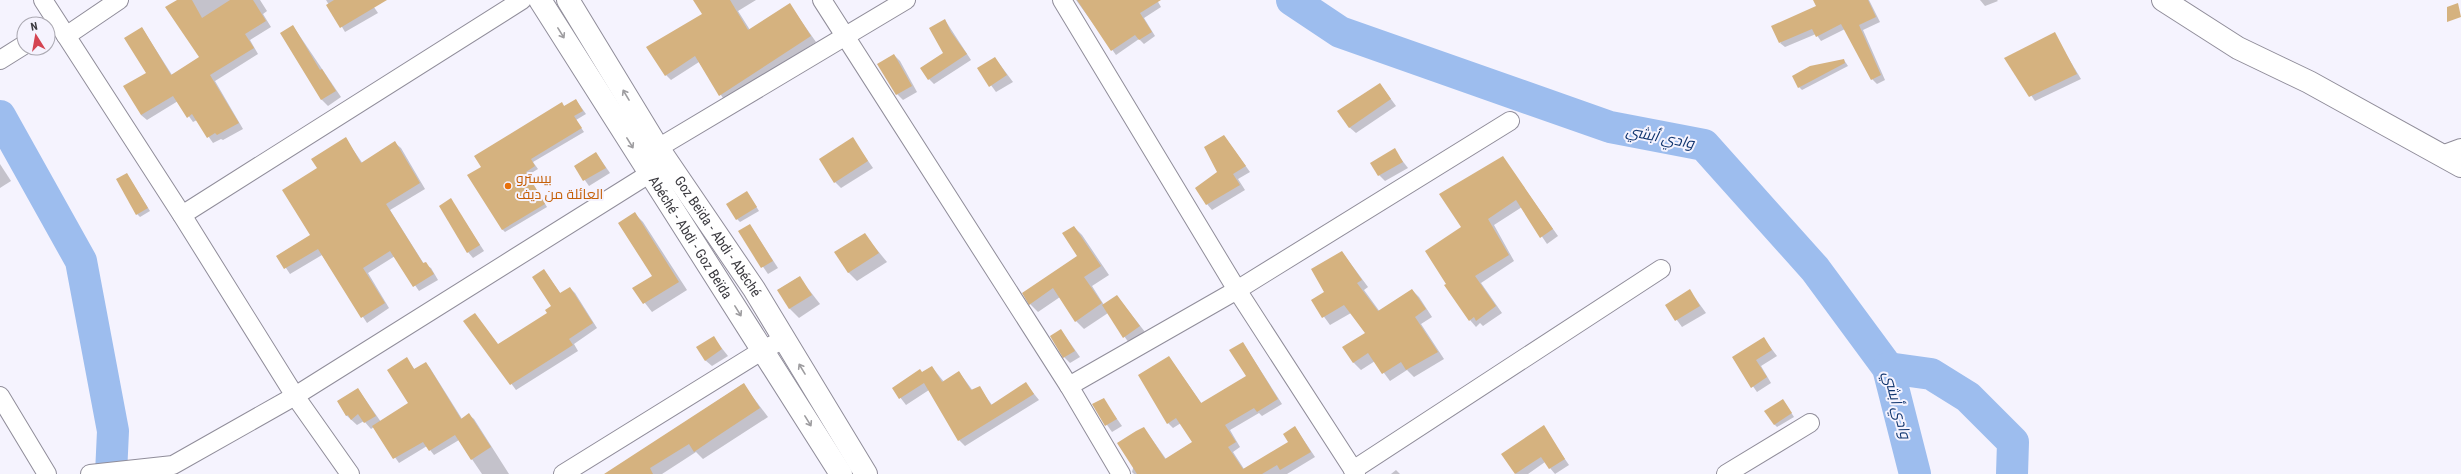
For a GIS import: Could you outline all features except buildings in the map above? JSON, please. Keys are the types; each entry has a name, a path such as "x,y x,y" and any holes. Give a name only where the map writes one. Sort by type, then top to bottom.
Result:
{"main road":[{"name":"Abéché - Abdi - Goz Beïda","path":"540,0 649,174 841,474"},
{"name":"Goz Beïda - Abdi - Abéché","path":"568,0 658,148 754,289 866,474"},
{"path":"2163,0 2238,48 2452,151 2461,166"}],"street":[{"path":"43,0 57,30 182,215 295,396 350,474"},
{"path":"57,30 119,0"},
{"path":"182,215 522,0"},
{"path":"822,0 1069,386 1121,474"},
{"path":"658,148 906,0"},
{"path":"1062,0 1236,290 1355,472 1661,269"},
{"path":"0,60 16,50"},
{"path":"1069,386 1236,290 1510,121"},
{"path":"90,474 173,465 295,396 649,174"},
{"path":"563,474 763,350 784,339"},
{"path":"0,396 47,474"},
{"path":"1726,474 1810,423"}],"waterway":[{"name":"وادي أبشي","path":"1292,0 1340,32 1610,127 1704,145 1815,269 1888,368 1915,474"},
{"path":"0,116 81,261 113,431 111,474"},
{"path":"1888,368 1931,374 1968,397 2013,442 2012,474"}],"place":[{"name":"بيسترو العائلة من ديف","path":"508,186"}]}
